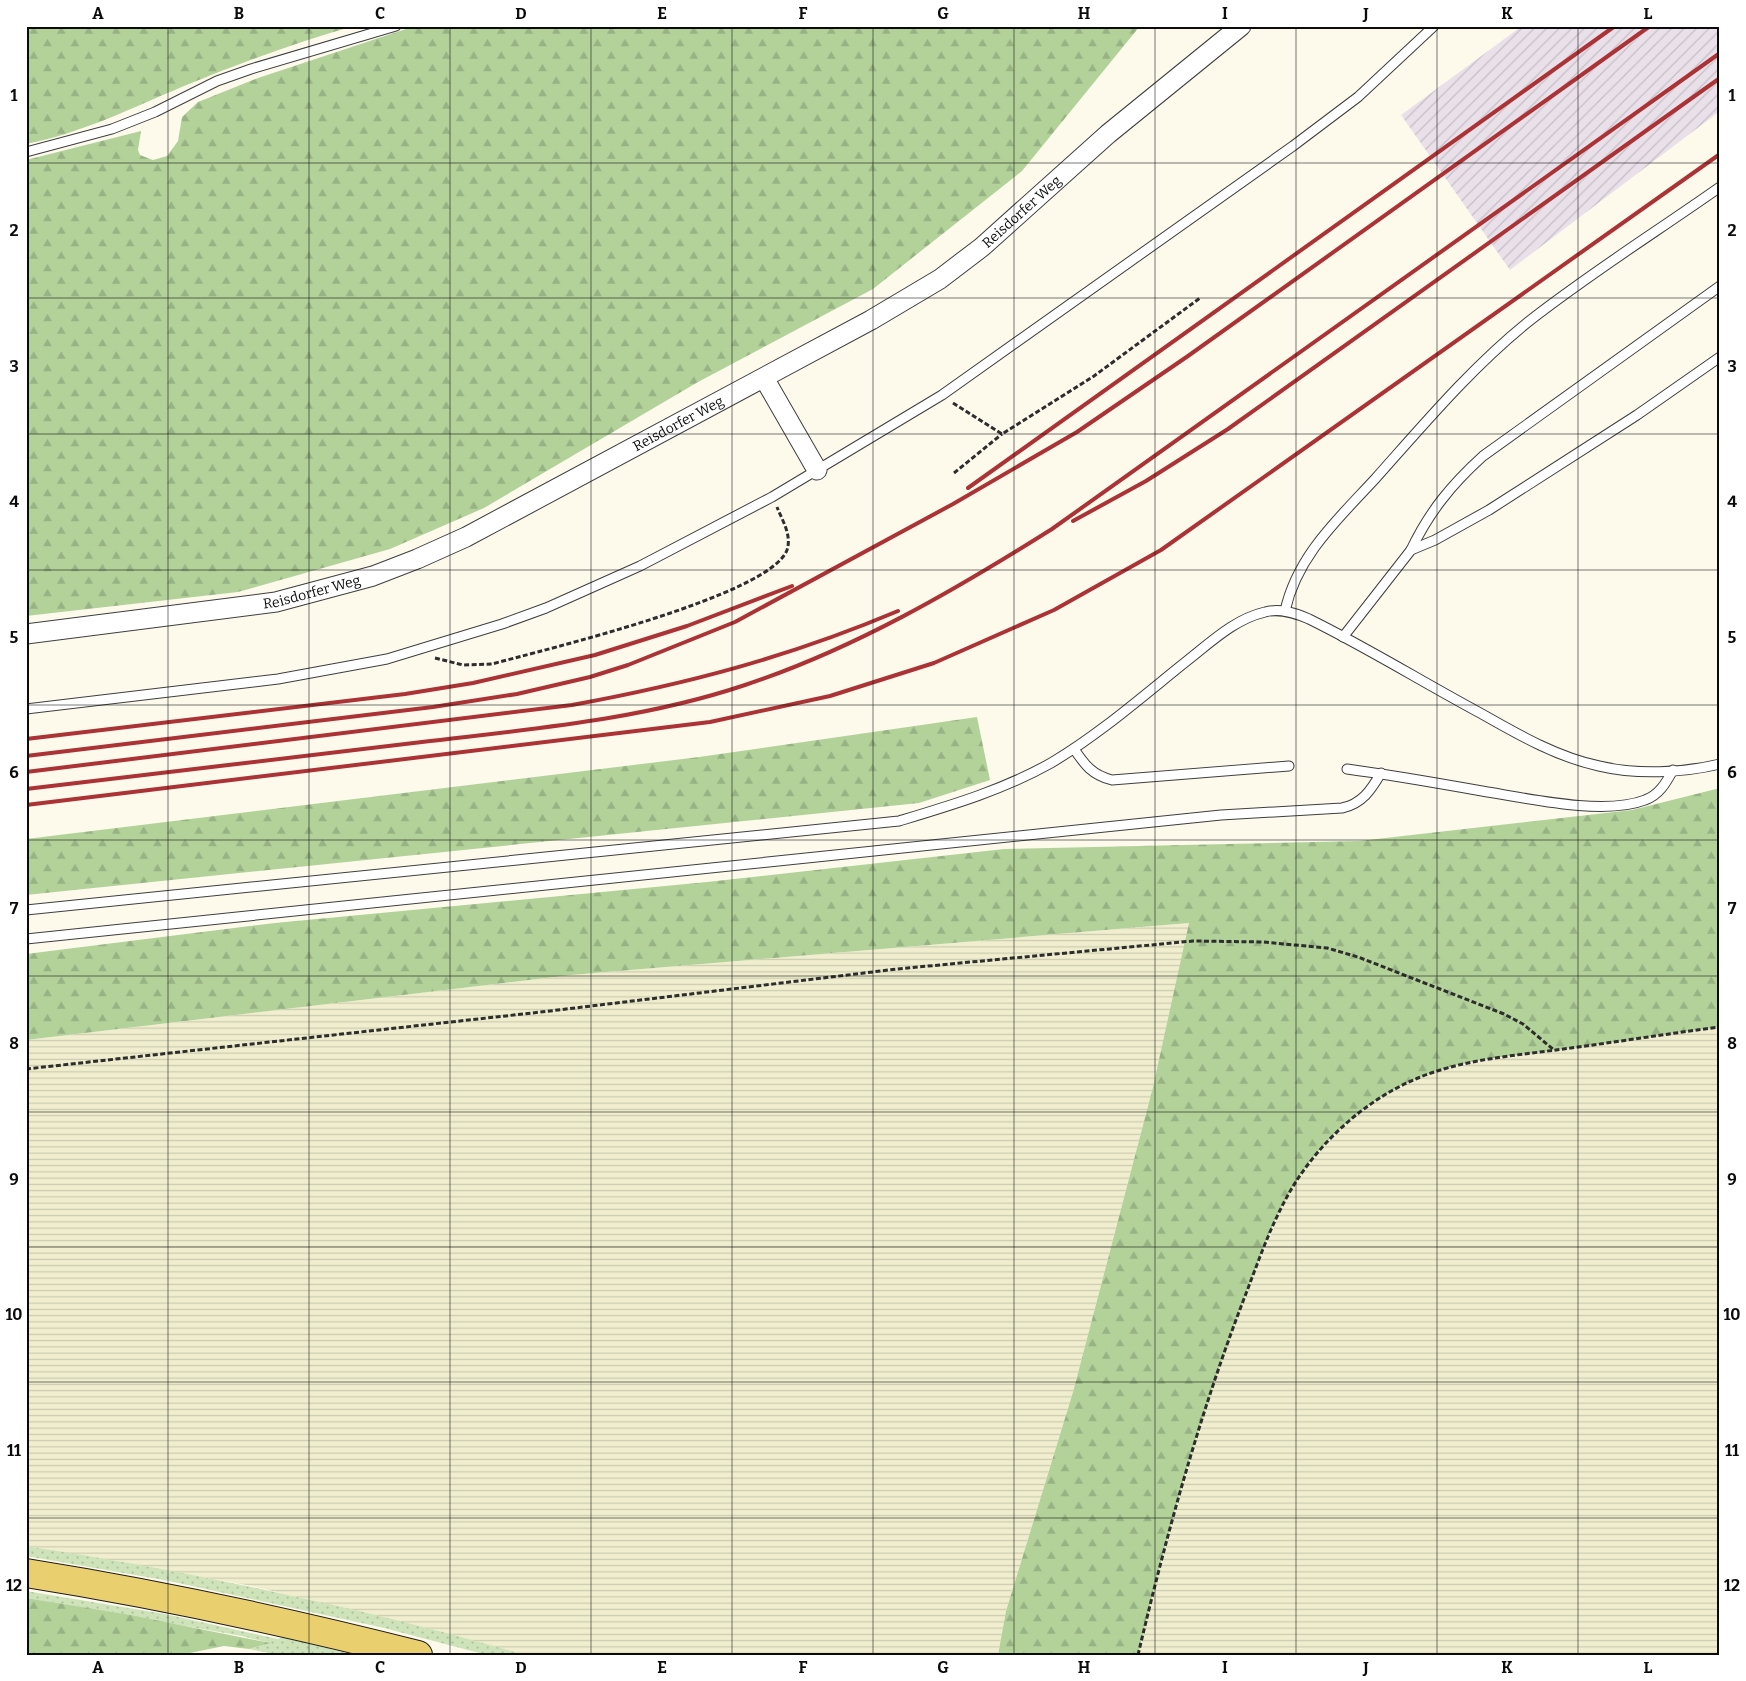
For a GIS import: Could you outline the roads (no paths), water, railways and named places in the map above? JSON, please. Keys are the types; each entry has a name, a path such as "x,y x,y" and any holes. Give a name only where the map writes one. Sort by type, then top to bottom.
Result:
{"main road":[{"path":"26,1573 120,1588 262,1617 418,1655"}],"street":[{"name":"Reisdorfer Weg","path":"26,634 261,605 373,576 430,554 493,523 901,303 954,269 1114,129 1241,26"},
{"path":"764,378 818,470"}],"lane":[{"path":"26,152 112,129 155,112 232,75 396,26"},
{"path":"26,710 278,679 416,651 502,624 583,592 648,562 772,497 942,396 1300,141 1358,97 1434,26"},
{"path":"1285,611 1299,570 1321,538 1475,370 1550,306 1720,187"},
{"path":"1343,637 1411,550 1436,504 1483,456 1720,286"},
{"path":"1411,550 1435,540 1489,510 1636,415 1720,357"},
{"path":"26,910 899,821 1002,788 1074,749 1232,627 1262,613 1285,611 1309,619 1518,734 1569,757 1610,768 1673,770 1720,764"},
{"path":"1074,749 1089,770 1095,775 1112,780 1289,766"},
{"path":"1347,768 1546,802 1609,806 1638,803 1651,798 1664,785 1673,770"},
{"path":"26,939 1221,816 1342,808 1350,806 1364,797 1381,773"}],"railway":[{"path":"968,488 1615,26"},
{"path":"26,756 433,707 517,694 590,677 628,665 735,622 953,504 1077,432 1188,356 1650,26"},
{"path":"26,789 585,722 666,707 706,697 745,685 825,654 941,596 1052,529 1720,53"},
{"path":"1073,521 1146,481 1228,429 1720,78"},
{"path":"26,805 710,722 830,696 934,663 1054,610 1161,550 1720,154"},
{"path":"26,739 405,694 473,683 595,655 687,626 792,586"},
{"path":"26,772 572,705 656,688 737,667 817,642 898,611"}]}
